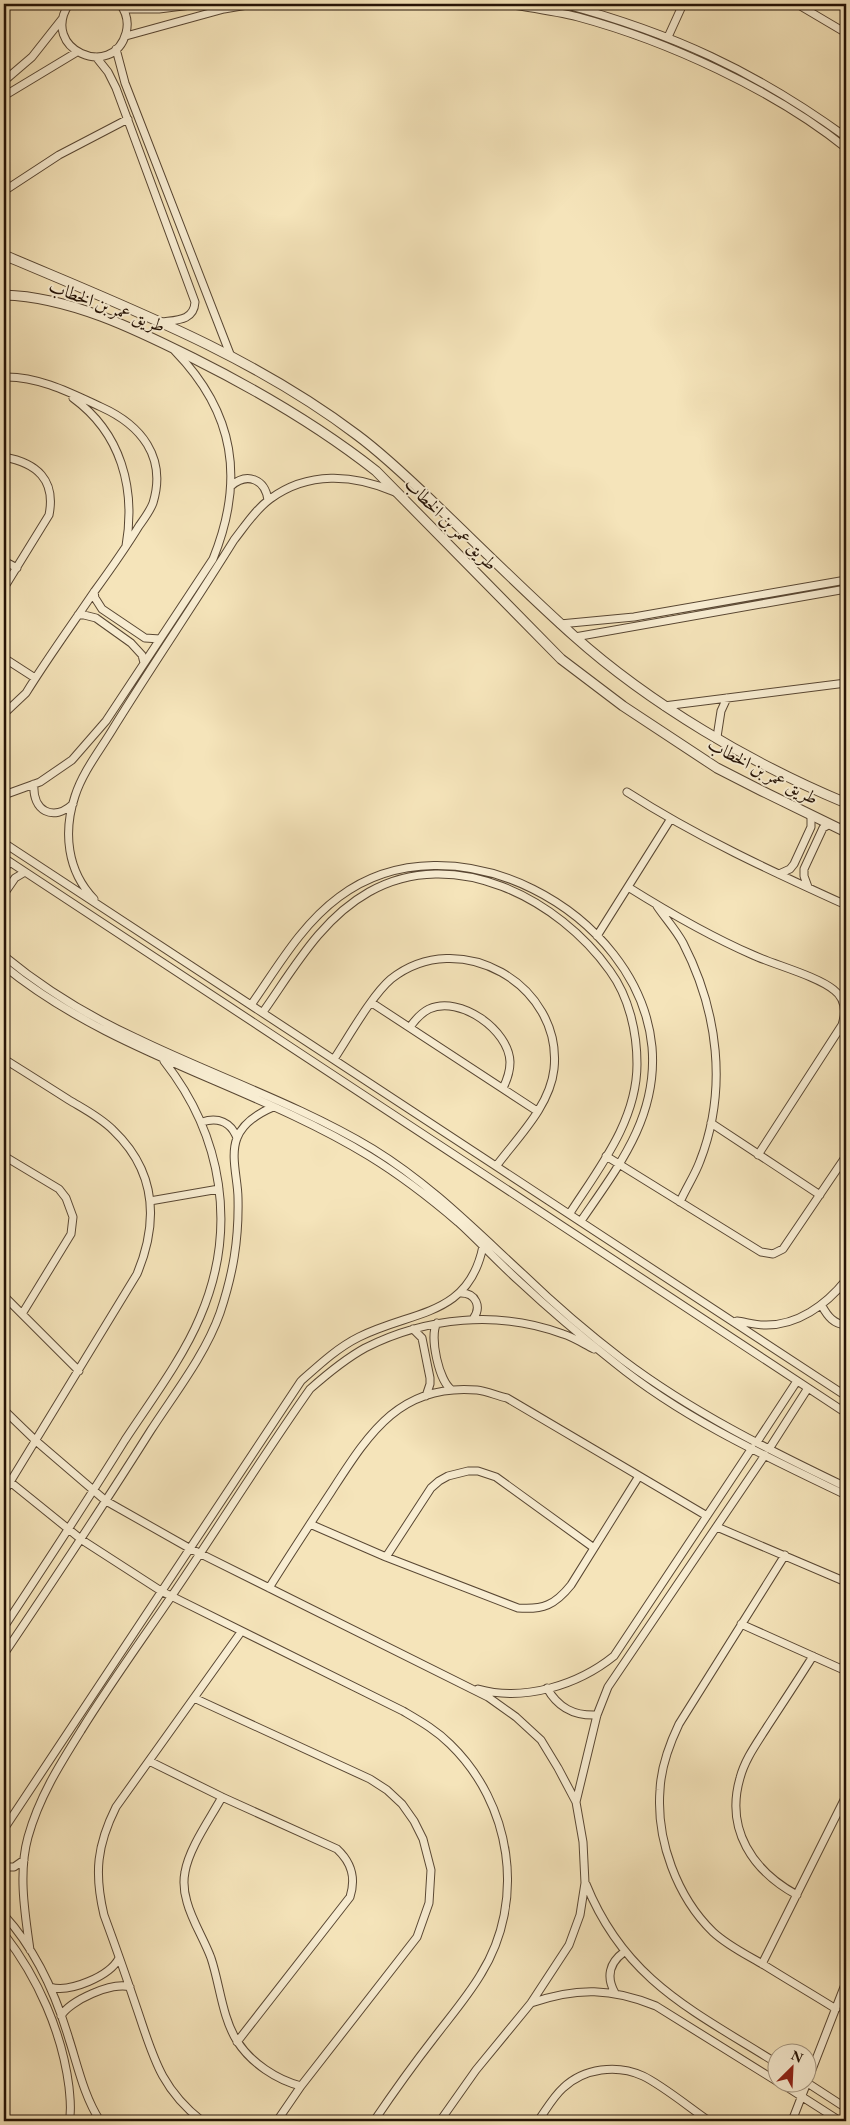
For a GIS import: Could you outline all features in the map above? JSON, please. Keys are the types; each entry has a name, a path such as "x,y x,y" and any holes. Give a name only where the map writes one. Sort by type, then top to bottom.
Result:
{"street":[{"path":"4,81 32,57 70,4"},
{"path":"64,11 65,37 77,52 96,57 104,56 116,49 126,36 128,22 122,6 159,9 199,4"},
{"path":"126,36 224,9 253,4"},
{"path":"507,4 578,17 639,37 702,63 771,98 807,120 846,148"},
{"path":"564,4 668,37 732,65 794,100 846,137"},
{"path":"668,37 683,4"},
{"path":"797,4 845,30"},
{"path":"116,49 125,83 230,354"},
{"path":"4,96 77,52"},
{"path":"96,57 112,79 195,302 192,312 188,316 161,322"},
{"path":"4,191 59,155 128,119"},
{"name":"طريق عمر بن الخطاب","path":"4,255 161,322 230,354 329,414 388,459 560,624 634,684 664,706 717,737 795,780 846,803"},
{"name":"طريق عمر بن الخطاب","path":"4,294 30,297 67,306 113,322 172,347 258,391 305,420 376,471 561,659 623,706 717,768 846,832"},
{"path":"4,795 34,784 57,772 72,760 106,720 213,559 224,532 230,504 231,486 228,446 220,418 203,384 192,368 172,347"},
{"path":"4,377 24,378 60,389 120,416 138,432 151,452 156,478 152,505 125,550 94,592 26,693 4,712"},
{"path":"60,389 82,404 100,424 115,446 130,497 130,524 125,550"},
{"path":"4,457 16,459 31,466 44,476 50,488 52,502 49,515 4,588"},
{"path":"101,907 85,888 73,866 68,831 73,804 82,779 132,696 234,540 268,500 298,484 330,477 364,480 397,492"},
{"path":"231,486 237,480 255,479 267,491 268,500"},
{"path":"4,561 17,568"},
{"path":"560,624 625,618 846,580"},
{"path":"576,637 846,589"},
{"path":"94,592 102,609 145,638 160,639"},
{"path":"78,616 84,615 96,618 132,643 142,655 144,663"},
{"path":"4,658 35,678"},
{"path":"664,706 846,683"},
{"path":"717,737 718,724 727,698"},
{"path":"34,784 33,795 37,804 45,811 55,814 65,811 73,804"},
{"path":"627,792 670,820 749,861 846,905"},
{"path":"778,874 784,873 794,864 811,827 811,815"},
{"path":"597,936 670,820"},
{"path":"808,888 804,869 823,828 830,824"},
{"path":"4,843 734,1320 846,1396"},
{"path":"4,874 6,859 846,1413"},
{"path":"251,1005 316,916 339,896 359,885 395,870 425,865 456,865 487,871 517,880 546,896 573,915 597,936 617,961 634,988 646,1017 652,1047 648,1106 635,1138 581,1221"},
{"path":"4,894 15,878 25,872"},
{"path":"263,1012 326,925 347,906 371,891 398,880 436,875 455,875 484,880 540,904 567,923 591,946 611,972 626,1001 635,1040 637,1065 633,1097 623,1128 570,1213"},
{"path":"628,887 713,936 834,989 841,997 845,1015 842,1025 758,1155"},
{"path":"655,904 686,949 702,982 713,1026 717,1072 711,1124 700,1161 680,1202"},
{"path":"4,956 46,988 136,1039 326,1123 374,1150 420,1181 463,1216 524,1276 623,1359 716,1425"},
{"path":"334,1059 372,1002 390,980 415,964 443,958 472,960 499,971 523,988 537,1006 548,1025 554,1047 554,1070 548,1092 538,1111 496,1166"},
{"path":"4,966 41,994 84,1020 162,1058 322,1130 370,1156 415,1187 483,1246 519,1281 604,1354 653,1391 767,1452 846,1487"},
{"path":"372,1002 538,1111"},
{"path":"410,1027 428,1009 439,1006 454,1007 480,1018 500,1037 508,1048 509,1069 503,1088"},
{"path":"4,1627 180,1353 200,1318 214,1280 220,1241 219,1189 215,1161 202,1122 187,1093 162,1058"},
{"path":"4,1059 100,1119 112,1129 132,1152 140,1166 150,1201 149,1241 137,1274 36,1441 7,1480 4,1492"},
{"path":"4,1654 82,1540 195,1362 218,1316 230,1283 238,1240 238,1196 235,1156 237,1138 246,1124 260,1113 273,1107"},
{"path":"202,1122 217,1120 224,1122 230,1126 237,1138"},
{"path":"711,1124 820,1195"},
{"path":"4,1156 59,1189 66,1198 73,1217 71,1234 22,1314"},
{"path":"606,1156 761,1252 772,1254 783,1249 846,1156"},
{"path":"150,1201 219,1189"},
{"path":"4,1829 301,1381 327,1358 357,1338 389,1323 423,1314 447,1304 461,1292 472,1278 480,1262 483,1246"},
{"path":"734,1320 764,1325 795,1320 822,1306 846,1280"},
{"path":"461,1292 470,1294 477,1301 478,1311 473,1319"},
{"path":"4,1296 79,1370"},
{"path":"822,1306 827,1315 834,1321 846,1326"},
{"path":"30,1950 24,1904 24,1860 27,1840 33,1821 54,1772 104,1693 172,1597 310,1389 336,1367 364,1348 395,1335 437,1323 473,1319 519,1322 563,1334 604,1354"},
{"path":"437,1323 433,1335 442,1380 452,1390"},
{"path":"413,1329 422,1338 430,1378 426,1396"},
{"path":"457,1682 486,1691 517,1693 574,1681 598,1669 614,1656 797,1381"},
{"path":"576,1802 597,1715 608,1687 717,1527 808,1388"},
{"path":"269,1588 361,1446 381,1422 402,1406 426,1396 452,1390 478,1390 507,1398 707,1516"},
{"path":"4,1410 36,1441 106,1501 200,1554 488,1697 516,1716 541,1740 576,1802 583,1842 585,1883 580,1915 569,1945 531,2003 476,2070 440,2121"},
{"path":"790,1463 846,1495"},
{"path":"386,1557 430,1488 448,1476 468,1471 487,1473 496,1477 594,1548"},
{"path":"310,1524 386,1557 518,1608 534,1609 548,1606 562,1598 639,1476"},
{"path":"7,1480 68,1530 160,1591 403,1711 428,1726 450,1743 484,1787 496,1812 504,1839 508,1867 503,1922 494,1949 482,1973 374,2121"},
{"path":"717,1527 846,1582"},
{"path":"785,1555 679,1724 670,1742 659,1790 660,1807 669,1863 679,1886 694,1911 714,1932 736,1950 836,2009"},
{"path":"741,1624 846,1671"},
{"path":"202,2121 186,2109 169,2088 156,2064 104,1915 97,1871 106,1827 116,1807 241,1632"},
{"path":"797,1895 779,1885 763,1872 750,1854 741,1837 736,1798 740,1777 748,1758 813,1656"},
{"path":"547,1688 552,1697 566,1710 576,1714 597,1715"},
{"path":"194,1698 370,1779 387,1790 402,1804 414,1821 428,1854 431,1878 429,1903 417,1937 301,2086 277,2121"},
{"path":"149,1761 222,1797 337,1849 345,1856 353,1876 353,1887 350,1897 237,2042"},
{"path":"762,1964 846,1796"},
{"path":"222,1797 190,1856 184,1872 187,1904 211,1958 230,2025 237,2042 265,2069 283,2080 301,2086"},
{"path":"4,1867 14,1867 24,1860"},
{"path":"585,1883 604,1924 624,1952 642,1972 662,1989 768,2058"},
{"path":"4,1916 30,1950 50,1987 83,2086 100,2121"},
{"path":"4,1934 18,1953 50,2013 67,2071 70,2118 75,2121"},
{"path":"615,1993 610,1978 610,1970 613,1963 624,1952"},
{"path":"50,1987 57,1989 71,1988 111,1970 119,1958"},
{"path":"818,2055 846,1982"},
{"path":"61,2016 69,2006 111,1987 124,1985 130,1987"},
{"path":"531,2003 551,1996 572,1992 594,1991 636,1998 656,2006 768,2076"},
{"path":"538,2121 564,2087 579,2077 596,2071 614,2069 644,2076 709,2121"},
{"path":"818,2090 846,2108"},
{"path":"794,2092 840,2121"},
{"path":"792,2121 804,2092"},
{"path":"91,2121 95,2114"}]}
